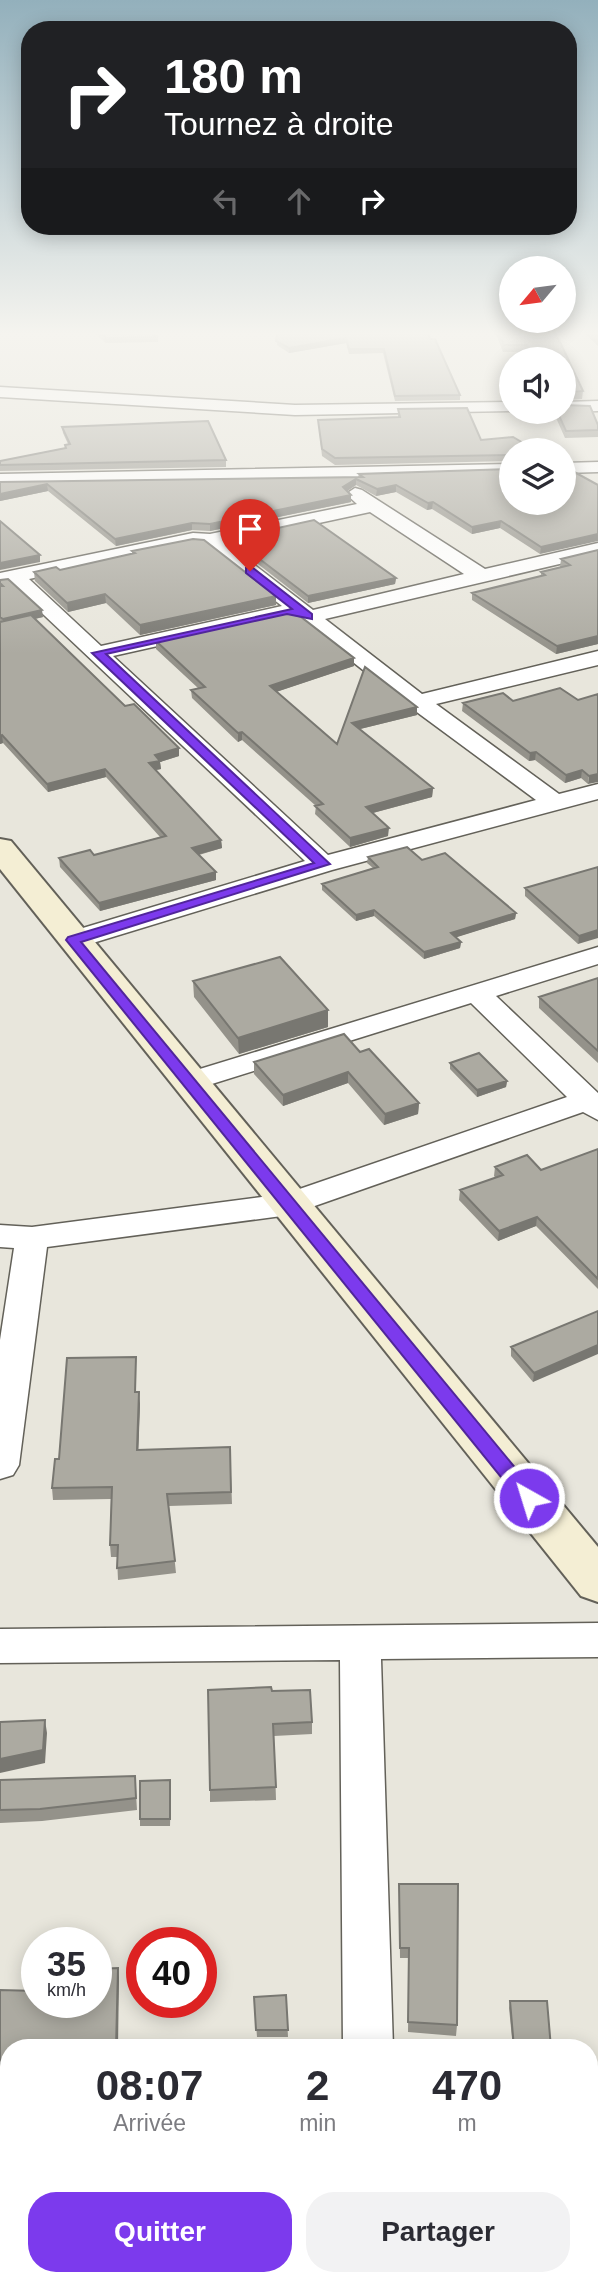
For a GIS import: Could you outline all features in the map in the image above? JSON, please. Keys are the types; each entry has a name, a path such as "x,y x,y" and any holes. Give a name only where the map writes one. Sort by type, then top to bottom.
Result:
{"street":[{"path":"576,468 598,467"},
{"path":"0,480 499,469"},
{"path":"322,472 481,576"},
{"path":"7,577 193,539 210,540 373,506"},
{"path":"210,540 418,702 556,803"},
{"path":"98,653 288,611 308,617 598,549"},
{"path":"7,577 98,653 323,864"},
{"path":"418,702 598,658"},
{"path":"73,940 323,864 598,791"},
{"path":"0,848 598,1582"},
{"path":"188,1082 598,955"},
{"path":"0,1465 16,1237 289,1205 593,1105 477,993"},
{"path":"0,1646 598,1640"},
{"path":"360,1643 368,2039"}],"building":[{"path":"68,441 217,441 226,460 0,465 0,461 66,448 65,445 70,444"},
{"path":"321,441 499,441 499,455 335,458 322,449"},
{"path":"499,469 499,515 576,515 576,473 598,485 598,534 541,547 501,521 472,527 433,502 428,503 396,485 377,489 356,479 343,487 351,495 210,524 192,523 115,539 47,484 0,494 0,482 363,477 359,474"},
{"path":"314,520 396,578 308,596 232,538"},
{"path":"0,521 40,555 0,563"},
{"path":"193,539 204,540 276,596 140,625 105,594 67,603 34,572 56,567 60,570 135,553 132,551"},
{"path":"598,550 598,636 557,646 472,593 545,575 541,572 570,565 561,559"},
{"path":"8,579 42,610 3,619 0,617 0,586 3,586 0,580"},
{"path":"287,612 301,617 354,658 270,686 337,744 365,667 417,707 352,723 433,788 366,807 389,828 350,838 315,806 323,804 191,690 205,687 156,641"},
{"path":"31,615 125,706 134,704 179,748 155,755 160,761 149,763 221,840 192,848 216,872 99,903 59,858 90,850 94,855 166,836 105,769 47,784 2,735 0,736 0,622"},
{"path":"560,688 578,700 598,694 598,774 589,776 582,770 566,775 536,752 530,753 463,703 503,693 513,701"},
{"path":"407,847 422,860 445,853 516,913 451,933 461,942 424,952 374,910 356,915 322,884 378,867 368,857"},
{"path":"598,867 598,930 579,936 525,888"},
{"path":"280,957 328,1010 238,1038 193,981"},
{"path":"598,978 598,1051 539,997"},
{"path":"344,1034 360,1052 369,1049 419,1103 385,1114 348,1072 283,1095 254,1062"},
{"path":"479,1053 507,1081 477,1090 450,1063"},
{"path":"598,1149 598,1279 537,1217 499,1231 460,1190 503,1175 495,1167 527,1155 541,1170"},
{"path":"598,1311 598,1345 534,1373 511,1347"},
{"path":"136,1357 135,1392 139,1392 137,1450 230,1447 231,1492 167,1494 175,1561 117,1568 118,1545 110,1545 112,1487 52,1488 55,1459 59,1459 67,1358"},
{"path":"271,1687 272,1691 310,1690 312,1722 273,1724 276,1787 210,1790 208,1690"},
{"path":"45,1720 43,1750 0,1759 0,1722"},
{"path":"135,1776 136,1798 40,1809 0,1810 0,1780"},
{"path":"170,1780 170,1819 140,1819 140,1781"},
{"path":"399,1884 458,1884 457,2025 408,2022 409,1948 400,1948"},
{"path":"112,1968 118,1968 116,2039 0,2039 0,1990 21,1991 21,2018 112,2018"},
{"path":"286,1995 288,2030 256,2030 254,1997"},
{"path":"510,2001 547,2001 550,2039 513,2039"}],"route":[{"path":"250,571 308,617 288,611 98,653 323,864 73,940 529,1498"}]}
